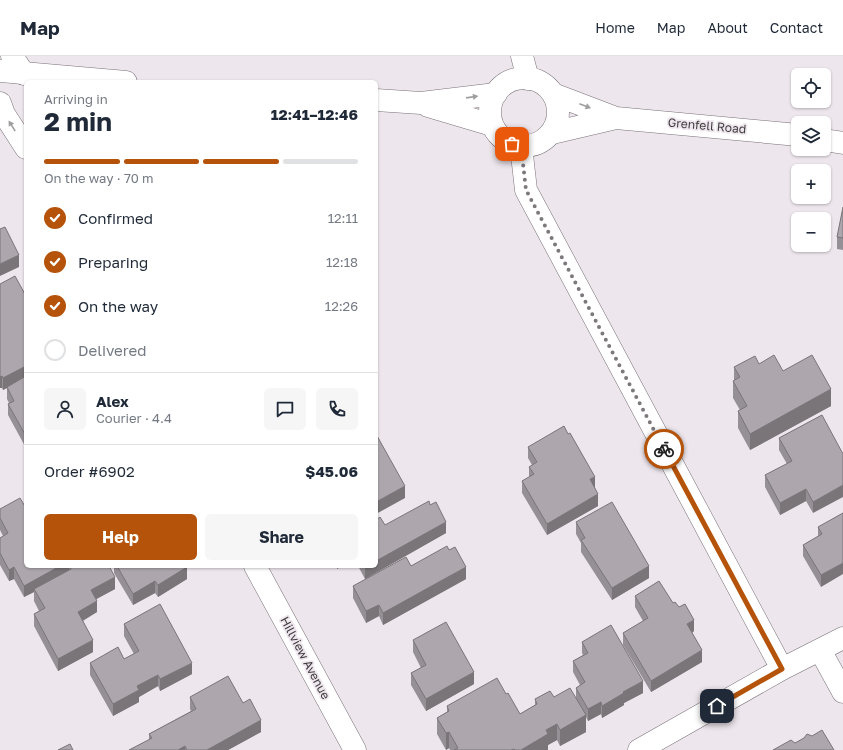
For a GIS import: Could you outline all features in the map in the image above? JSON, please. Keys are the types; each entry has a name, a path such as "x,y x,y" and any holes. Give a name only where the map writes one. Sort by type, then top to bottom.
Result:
{"street":[{"path":"522,56 528,79"},
{"path":"0,71 18,65 50,79 75,80"},
{"path":"528,79 538,81 546,86 553,94 557,104 558,113 556,124 552,132 543,140 532,145 521,146 504,140 497,133 492,124 490,114 491,104 496,94 510,82 528,79"},
{"path":"421,104 496,94"},
{"name":"Grenfell Road","path":"553,94 616,118 791,134"},
{"path":"378,100 421,104 492,124"},
{"path":"0,103 4,114 24,145"},
{"name":"Grenfell Road","path":"552,132 616,118"},
{"path":"831,141 843,143"},
{"path":"521,146 526,190 782,669"},
{"name":"Hillview Avenue","path":"256,568 355,750"},
{"path":"639,750 782,669 843,638"},
{"path":"820,650 843,692"}],"building":[{"path":"843,207 843,238 837,237"},
{"path":"5,227 19,255 0,264 0,229"},
{"path":"15,276 24,292 24,367 3,378 2,376 0,377 0,284"},
{"path":"774,355 783,371 812,355 831,389 750,434 738,411 747,406 733,381 740,377 734,367 755,356 759,364"},
{"path":"24,377 24,432 8,404 14,401 7,387"},
{"path":"822,415 843,454 843,485 813,502 806,489 780,503 765,475 792,461 779,438"},
{"path":"564,426 568,434 570,433 595,477 590,479 598,494 547,524 522,481 534,474 529,467 537,462 528,447"},
{"path":"378,438 405,486 378,501"},
{"path":"20,498 24,505 24,568 56,568 24,586 14,567 9,570 0,553 0,538 8,533 0,518 0,509"},
{"path":"429,501 430,505 436,502 446,522 378,560 378,518 380,517 385,525"},
{"path":"612,502 649,566 612,588 581,540 585,538 576,522"},
{"path":"843,513 843,563 821,575 803,545 822,534 818,527"},
{"path":"447,546 449,550 455,547 466,567 383,613 379,605 366,611 353,586 406,557 411,566"},
{"path":"110,568 115,577 91,590 97,601 78,612 93,640 58,659 34,614 45,608 34,589 71,569"},
{"path":"118,568 185,568 158,585 155,581 133,594"},
{"path":"659,581 673,603 675,602 679,607 685,604 694,620 687,624 702,650 651,681 623,633 648,618 635,596"},
{"path":"160,604 192,663 160,679 158,675 137,686 139,690 113,704 90,663 118,647 124,659 139,651 124,624"},
{"path":"446,622 474,672 426,699 411,673 426,665 413,640"},
{"path":"611,625 643,681 602,706 601,702 588,709 576,688 585,682 573,661 588,653 582,642"},
{"path":"228,676 243,703 250,699 261,720 207,750 187,750 185,746 178,750 129,750 152,738 149,734 196,709 190,697"},
{"path":"497,678 520,714 537,704 535,699 550,691 554,697 570,688 586,715 560,730 557,724 546,730 548,734 521,750 454,750 458,748 449,732 446,733 437,718 449,711 447,706"},
{"path":"822,730 834,750 773,750 791,740 795,743 804,738 807,734 812,736"},
{"path":"70,744 73,750 58,750"}],"way so far":[{"path":"512,144 521,146 526,190 664,449"}],"route":[{"path":"664,449 782,669 717,706"}]}
